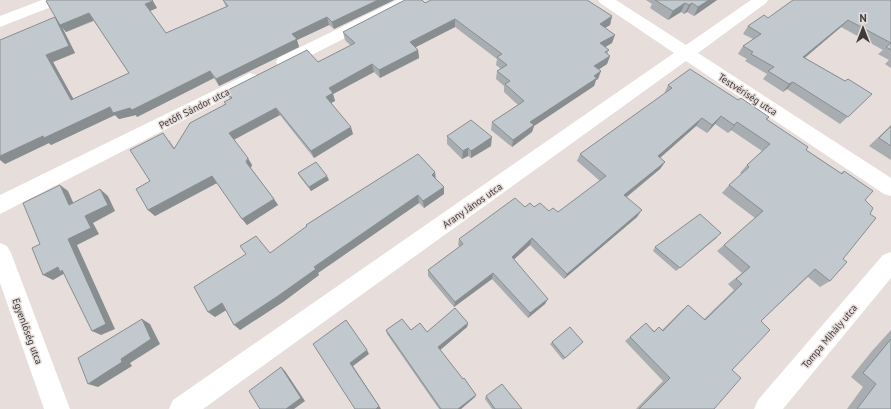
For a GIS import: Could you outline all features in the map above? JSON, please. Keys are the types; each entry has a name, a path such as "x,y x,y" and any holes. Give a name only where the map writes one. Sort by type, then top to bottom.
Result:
{"street":[{"path":"0,22 56,0"},
{"name":"Petőfi Sándor utca","path":"0,205 409,0"},
{"name":"Testvériség utca","path":"604,0 891,188"},
{"name":"Arany János utca","path":"182,409 761,0"},
{"name":"Egyenlőség utca","path":"0,253 57,409"},
{"name":"Tompa Mihály utca","path":"767,409 891,262"}],"building":[{"path":"152,0 153,1 145,4 166,33 228,6 223,0 378,0 332,22 327,17 292,34 297,39 216,79 210,71 132,110 130,108 113,113 110,107 44,138 43,136 0,156 0,40 55,17 69,46 46,55 71,100 129,73 89,13 60,25 46,1"},
{"path":"405,0 422,0 425,3 431,0 587,0 612,16 600,24 615,35 600,43 609,50 605,52 610,56 594,66 601,71 594,76 597,78 530,122 534,125 513,140 492,122 524,101 505,84 510,81 497,71 507,65 497,57 502,54 455,19 410,42 418,50 379,70 372,64 329,88 333,93 326,97 351,127 311,151 276,108 229,133 248,158 246,162 274,199 242,219 212,176 148,210 136,189 150,181 130,150 163,133 174,149 190,123 226,104 224,102 232,98 226,91 307,50 318,62 355,43 343,32"},
{"path":"655,0 709,0 698,7 692,3 689,5 685,3 673,11"},
{"path":"793,0 891,0 891,43 848,20 803,57 845,81 848,79 872,94 848,117 793,82 789,84 768,71 774,67 751,54 753,52 743,46 761,34 748,26 764,15 768,18"},
{"path":"891,43 891,50 886,47"},
{"path":"690,69 738,100 741,98 769,117 766,119 808,147 806,150 842,174 844,171 873,191 865,200 873,208 870,214 876,218 843,259 847,262 830,281 815,269 761,321 770,330 732,370 741,378 714,409 639,409 670,378 630,337 646,323 654,332 659,327 663,331 688,305 705,320 742,284 736,279 750,267 724,245 763,211 729,185 749,167 747,165 770,144 737,122 734,125 721,116 712,125 702,118 658,156 665,162 624,195 642,210 567,274 532,238 512,257 548,299 530,313 493,273 455,302 428,270 463,244 459,239 515,198 525,207 530,203 534,207 540,203 549,211 553,208 558,212 606,176 580,154 672,88 668,85"},
{"path":"471,120 492,137 471,151 468,148 463,151 447,136"},
{"path":"891,126 891,146 879,138"},
{"path":"418,154 435,172 432,175 444,187 423,201 418,195 314,267 316,269 278,296 234,325 222,303 208,312 194,287 246,254 240,246 256,236 270,253 307,226 306,225"},
{"path":"316,162 327,176 309,187 298,173"},
{"path":"60,185 69,205 100,189 108,205 85,216 91,228 68,239 106,324 92,331 62,270 60,272 58,267 43,275 32,248 40,244 23,203"},
{"path":"700,214 721,233 680,268 655,247"},
{"path":"455,308 468,323 438,347 476,395 458,409 441,409 386,330 402,319 411,330 420,323 427,332"},
{"path":"142,319 151,339 121,359 122,362 88,384 78,358"},
{"path":"346,320 367,350 350,363 379,406 376,409 355,409 313,344"},
{"path":"570,327 583,342 565,358 552,342"},
{"path":"891,339 891,409 857,409 876,384 863,373"},
{"path":"281,367 301,398 286,409 260,409 249,391"},
{"path":"502,384 522,409 495,409 486,396"}]}
